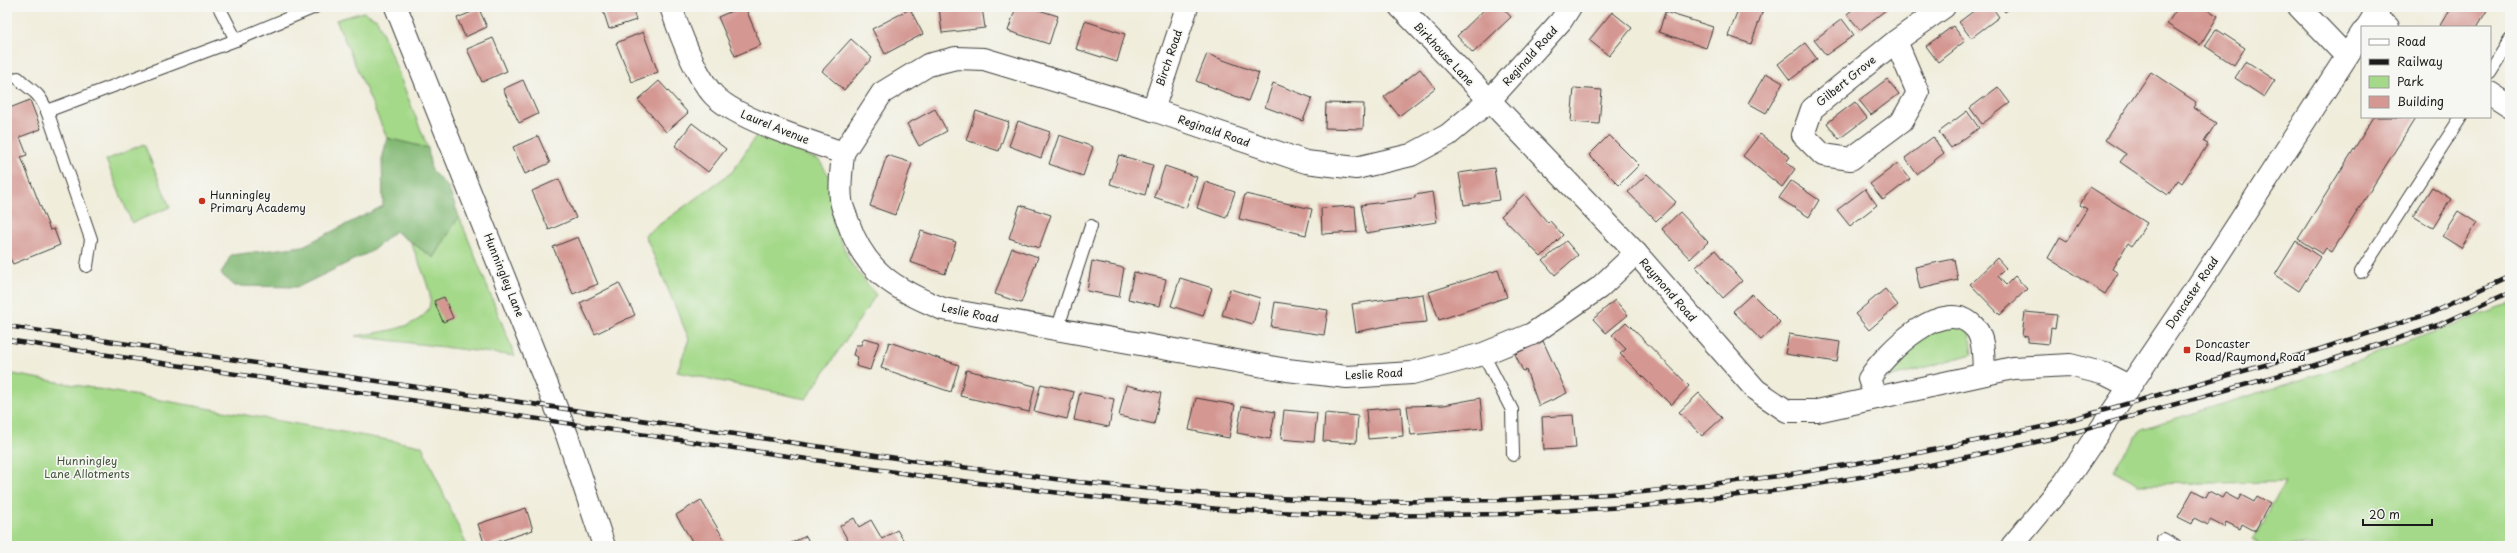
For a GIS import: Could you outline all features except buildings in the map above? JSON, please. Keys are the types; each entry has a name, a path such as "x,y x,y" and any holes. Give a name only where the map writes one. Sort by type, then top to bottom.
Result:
{"main road":[{"name":"Hunningley Lane","path":"396,7 567,435 599,544"},
{"name":"Laurel Avenue","path":"671,7 711,93 739,113 769,126 843,153"},
{"name":"Birch Road","path":"1153,110 1187,7"},
{"name":"Birkhouse Lane","path":"1400,7 1489,101"},
{"name":"Gilbert Grove","path":"1896,41 1918,93 1902,121 1851,159 1823,155 1803,135 1812,109 1896,41 1944,7"},
{"path":"2300,7 2346,56"},
{"name":"Reginald Road","path":"843,153 882,93 928,65 956,58 984,59 1153,110 1306,162 1356,168 1411,155 1448,135 1489,101 1560,12"},
{"name":"Doncaster Road","path":"2012,546 2066,482 2129,386 2201,281 2346,56 2361,38"},
{"path":"2491,94 2510,106"},
{"name":"Raymond Road","path":"1489,101 1636,253 1756,390 1788,411 1817,411 1984,373 2013,368 2070,365 2105,374 2129,386"},
{"name":"Leslie Road","path":"843,153 841,200 855,244 870,266 891,284 914,298 943,309 1287,370 1347,377 1412,373 1482,354 1532,334 1598,288 1636,253"},
{"path":"1876,398 1869,379 1880,362 1911,334 1937,318 1959,317 1976,328 1982,344 1984,373"}],"lane":[{"path":"47,111 236,40 315,7"},
{"path":"220,9 236,40"},
{"path":"2491,70 2510,40"},
{"path":"18,78 26,86 36,90 47,111 91,239 87,266"},
{"path":"2361,272 2460,118"},
{"path":"1057,330 1091,226"},
{"path":"1482,354 1512,410 1513,455"},
{"path":"2163,540 2175,546"}],"green space":[{"path":"363,12 377,19 428,148 387,138 336,20"},
{"path":"756,136 819,160 831,179 833,223 850,262 876,295 806,399 677,372 689,339 645,235 732,172"},
{"path":"387,138 428,148 431,170 448,187 459,216 434,258 395,231 372,251 298,287 235,286 221,274 231,255 303,246 383,206 382,160"},
{"path":"144,144 170,207 132,223 106,160"},
{"path":"459,216 515,356 355,336 403,327 415,322 424,315 429,306 430,295 411,242 434,258"},
{"path":"2510,304 2510,546 2263,546 2253,541 2285,482 2139,484 2113,470 2141,429 2323,373"},
{"path":"1958,325 1969,332 1972,354 1889,378 1884,373 1927,332"},
{"name":"Hunningley Lane Allotments","path":"7,373 422,446 467,546 7,546"}],"railway":[{"path":"7,326 923,462 1078,482 1230,496 1370,502 1502,500 1643,492 1779,476 1918,453 2051,425 2308,353 2431,313 2510,276"},
{"path":"7,340 922,476 1077,495 1229,510 1370,516 1502,514 1644,506 1781,490 1921,467 2054,438 2312,366 2436,326 2510,292"}],"place":[{"name":"Hunningley Primary Academy","path":"202,201"},
{"name":"Doncaster Road/Raymond Road","path":"2187,350"}]}
